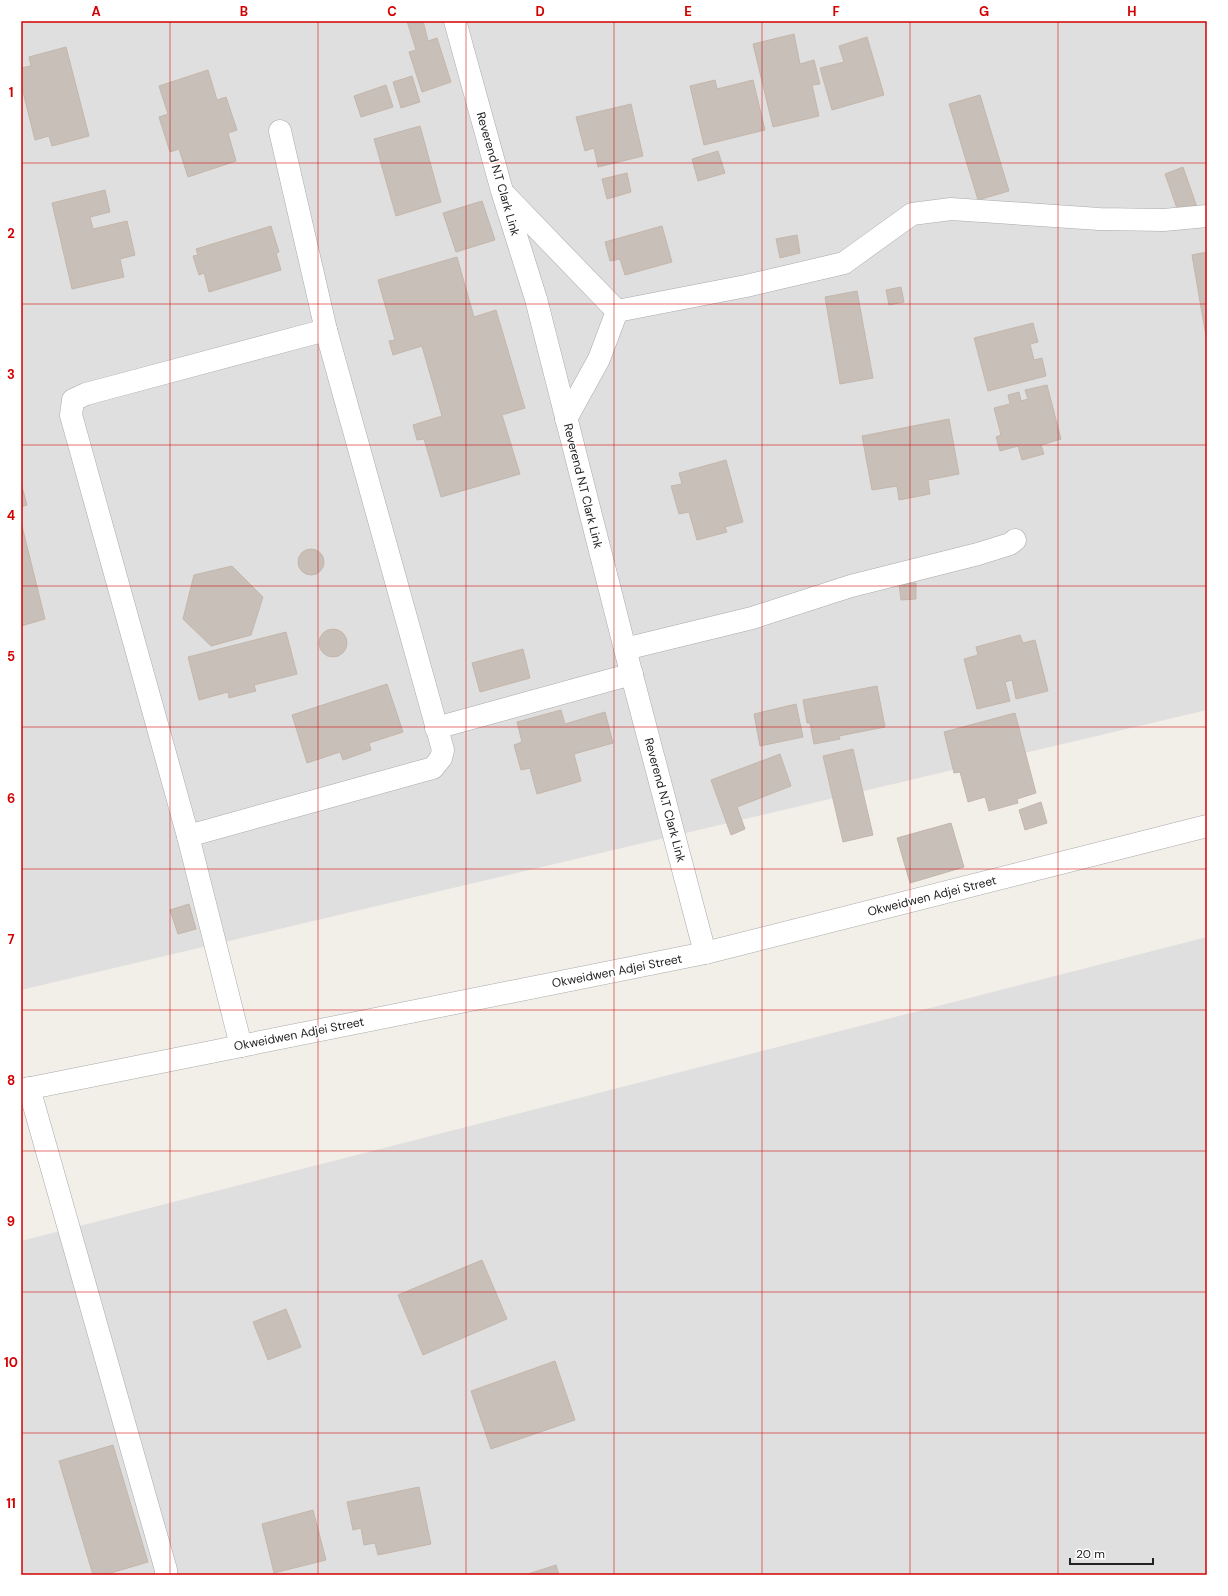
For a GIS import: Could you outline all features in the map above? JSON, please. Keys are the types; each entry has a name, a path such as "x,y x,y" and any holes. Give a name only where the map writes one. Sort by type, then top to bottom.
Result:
{"street":[{"name":"Reverend N.T Clark Link","path":"455,21 502,191 536,299 625,649 705,953"},
{"path":"188,836 433,768 441,758 443,750 326,330 280,131"},
{"path":"502,191 617,311"},
{"path":"617,311 746,286 844,263 912,214 951,208 1100,219 1164,220 1207,216"},
{"path":"566,419 599,359 617,311"},
{"path":"241,1046 188,836 71,415 73,400 86,394 326,330"},
{"path":"625,649 752,618 851,586 978,554 1010,544 1015,540"},
{"path":"436,728 632,674"},
{"name":"Okweidwen Adjei Street","path":"25,1089 705,953 1207,826"},
{"path":"25,1089 164,1563 166,1575"}],"shaded area":[{"path":"21,21 1207,21 1207,710 21,990"},
{"path":"1207,937 1207,1575 21,1575 21,1241"}],"building":[{"path":"407,21 423,21 428,41 437,38 451,82 422,92 409,52 416,50"},
{"path":"794,34 800,64 814,60 820,84 812,85 819,116 773,127 753,44"},
{"path":"867,37 884,95 832,110 820,68 844,62 839,46"},
{"path":"66,47 89,136 52,146 49,136 35,140 21,84 21,68 31,66 29,57"},
{"path":"208,70 217,100 226,97 237,130 228,133 236,161 188,177 179,149 170,152 159,117 168,114 159,86"},
{"path":"412,76 420,102 401,108 393,82"},
{"path":"715,80 717,89 753,80 765,130 704,145 690,86"},
{"path":"386,85 393,107 361,117 354,96"},
{"path":"980,95 1009,191 978,200 949,104"},
{"path":"631,104 643,156 598,167 594,148 585,151 576,117"},
{"path":"420,126 441,202 396,216 374,139"},
{"path":"718,151 725,173 698,181 692,159"},
{"path":"1183,167 1198,210 1180,217 1165,174"},
{"path":"627,173 631,192 607,199 602,179"},
{"path":"105,190 110,212 90,217 93,229 127,221 135,255 120,259 124,277 72,289 52,203"},
{"path":"482,201 495,240 456,252 443,213"},
{"path":"271,226 279,252 276,253 281,270 209,292 204,273 199,275 193,256 198,255 196,249"},
{"path":"662,226 672,262 625,275 620,259 610,261 605,242"},
{"path":"797,235 800,253 780,258 776,239"},
{"path":"1207,252 1207,342 1192,255"},
{"path":"457,257 474,317 496,310 525,408 502,415 520,474 441,497 424,439 417,440 413,425 442,416 422,346 393,355 389,341 395,340 378,280"},
{"path":"901,287 904,302 889,305 886,290"},
{"path":"857,291 873,378 840,384 825,297"},
{"path":"1033,323 1038,342 1030,344 1034,360 1042,358 1046,376 988,391 974,338"},
{"path":"1047,385 1061,439 1041,445 1044,454 1022,460 1018,446 1000,451 996,437 1001,435 994,408 1010,404 1008,395 1019,392 1021,401 1028,399 1025,390"},
{"path":"949,419 959,474 928,480 930,494 899,500 897,486 872,490 862,436"},
{"path":"726,460 743,522 725,527 727,532 697,540 689,512 679,514 671,486 682,484 679,473"},
{"path":"21,483 27,505 21,507"},
{"path":"21,522 45,619 21,626"},
{"path":"311,549 320,553 324,562 320,571 311,575 302,571 298,562 302,553"},
{"path":"232,566 263,597 251,635 211,646 183,619 194,575"},
{"path":"916,583 916,599 901,600 899,584"},
{"path":"333,629 343,633 347,643 343,653 333,657 323,653 319,643 323,633"},
{"path":"286,632 297,674 254,685 256,691 229,698 228,692 199,700 188,657"},
{"path":"1020,635 1023,643 1035,640 1048,691 1016,699 1012,680 1005,682 1010,701 977,709 964,659 978,655 976,647"},
{"path":"523,649 530,678 480,692 472,663"},
{"path":"387,684 403,732 369,743 371,750 343,760 340,752 307,763 292,715"},
{"path":"877,686 885,727 839,736 840,739 814,744 810,723 807,723 803,700"},
{"path":"796,704 803,737 760,746 754,714"},
{"path":"561,710 565,724 605,712 613,743 574,754 581,781 537,794 530,768 521,770 514,745 522,742 517,722"},
{"path":"1015,713 1036,793 1017,799 1018,803 989,811 985,797 968,802 960,772 954,773 944,732"},
{"path":"853,749 873,835 843,842 823,756"},
{"path":"780,754 791,786 737,807 745,829 731,835 711,780"},
{"path":"1041,802 1047,823 1025,830 1019,810"},
{"path":"951,823 964,867 910,883 897,838"},
{"path":"189,904 196,929 178,934 170,910"},
{"path":"482,1260 507,1319 423,1355 398,1295"},
{"path":"286,1309 301,1347 268,1360 253,1322"},
{"path":"555,1361 575,1420 491,1449 471,1391"},
{"path":"113,1445 148,1562 104,1575 93,1575 59,1461"},
{"path":"419,1487 431,1544 378,1555 375,1543 364,1545 361,1528 353,1530 347,1502"},
{"path":"313,1510 326,1560 274,1573 262,1524"},
{"path":"556,1565 559,1575 525,1575"}]}
